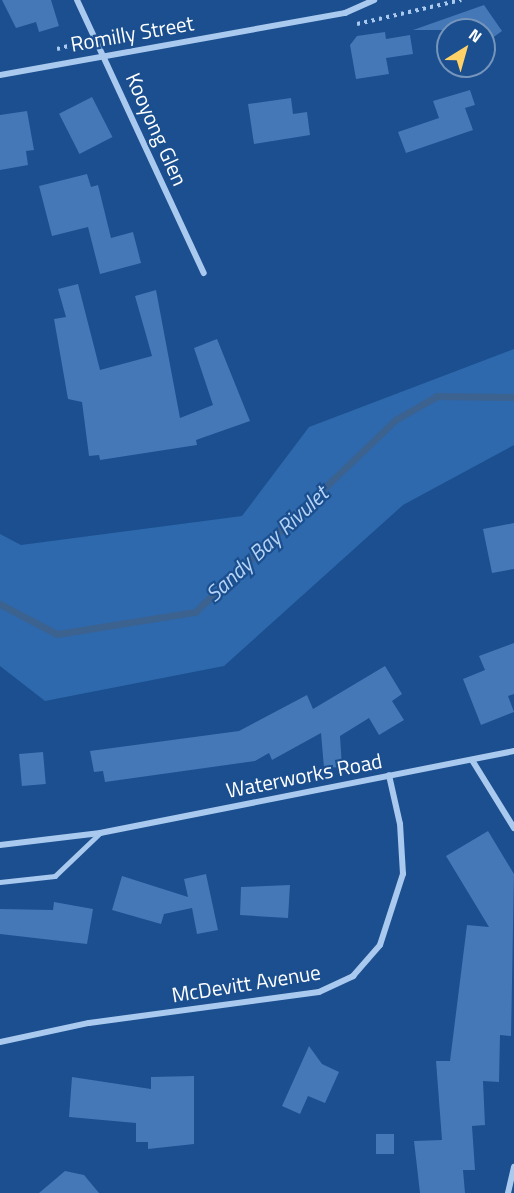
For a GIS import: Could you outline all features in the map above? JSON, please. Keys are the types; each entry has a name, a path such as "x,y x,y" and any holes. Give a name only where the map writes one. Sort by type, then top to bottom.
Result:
{"street":[{"name":"Kooyong Glen","path":"77,0 105,54 204,273"},
{"name":"Romilly Street","path":"0,75 105,54 345,13 374,0"},
{"name":"Waterworks Road","path":"0,845 100,833 514,751"},
{"path":"472,760 514,828"},
{"name":"McDevitt Avenue","path":"0,1042 89,1023 318,992 353,976 380,945 403,874 400,824 389,775"},
{"path":"508,1193 514,1167"}],"lane":[{"path":"0,882 55,876 100,833"}],"shaded area":[{"path":"514,349 514,445 403,505 224,666 45,701 0,666 0,534 21,545 242,516 309,427"}],"building":[{"path":"2,0 51,0 59,26 39,32 36,22 16,28"},
{"path":"484,5 493,18 447,18"},
{"path":"436,22 436,30 413,30"},
{"path":"496,22 502,31 496,35"},
{"path":"385,32 386,39 410,35 413,54 386,58 389,74 356,79 350,45 357,36"},
{"path":"470,90 475,105 465,108 473,130 406,153 398,132 439,118 433,101"},
{"path":"92,97 112,137 79,154 59,114"},
{"path":"291,98 293,114 307,112 310,135 254,144 248,104"},
{"path":"27,111 34,150 26,151 28,165 0,170 0,115"},
{"path":"87,174 91,187 98,185 111,238 133,232 141,263 100,274 88,227 52,236 39,186"},
{"path":"78,284 100,370 152,356 135,296 156,290 180,418 213,405 194,348 217,339 250,421 196,440 197,445 100,460 99,455 89,456 82,402 68,399 54,319 66,317 58,289"},
{"path":"514,523 514,569 492,573 483,529"},
{"path":"514,643 514,694 508,696 514,712 481,725 463,679 485,670 479,656"},
{"path":"385,666 402,694 392,701 404,720 379,735 369,718 340,736 342,767 324,768 321,733 272,760 269,753 255,761 105,782 103,771 94,772 90,751 239,731 307,695 313,709"},
{"path":"43,752 46,784 22,786 19,754"},
{"path":"488,831 514,874 511,1036 500,1035 499,1082 483,1081 485,1125 472,1126 475,1170 463,1170 465,1193 420,1193 414,1141 442,1140 436,1061 450,1061 467,925 489,927 446,856"},
{"path":"206,874 218,930 197,934 192,908 164,914 161,924 112,910 122,876 188,897 184,879"},
{"path":"290,885 288,918 240,915 241,887"},
{"path":"54,902 93,909 87,944 0,934 0,909 53,910"},
{"path":"309,1046 322,1064 339,1072 325,1103 308,1096 300,1114 282,1106"},
{"path":"194,1076 194,1144 148,1149 148,1142 136,1142 136,1123 69,1117 72,1077 151,1089 151,1077"},
{"path":"376,1134 394,1134 394,1154 376,1154"},
{"path":"65,1171 84,1175 99,1193 39,1193"}],"waterway":[{"name":"Sandy Bay Rivulet","path":"0,604 57,634 195,612 395,420 437,396 514,397"}]}
